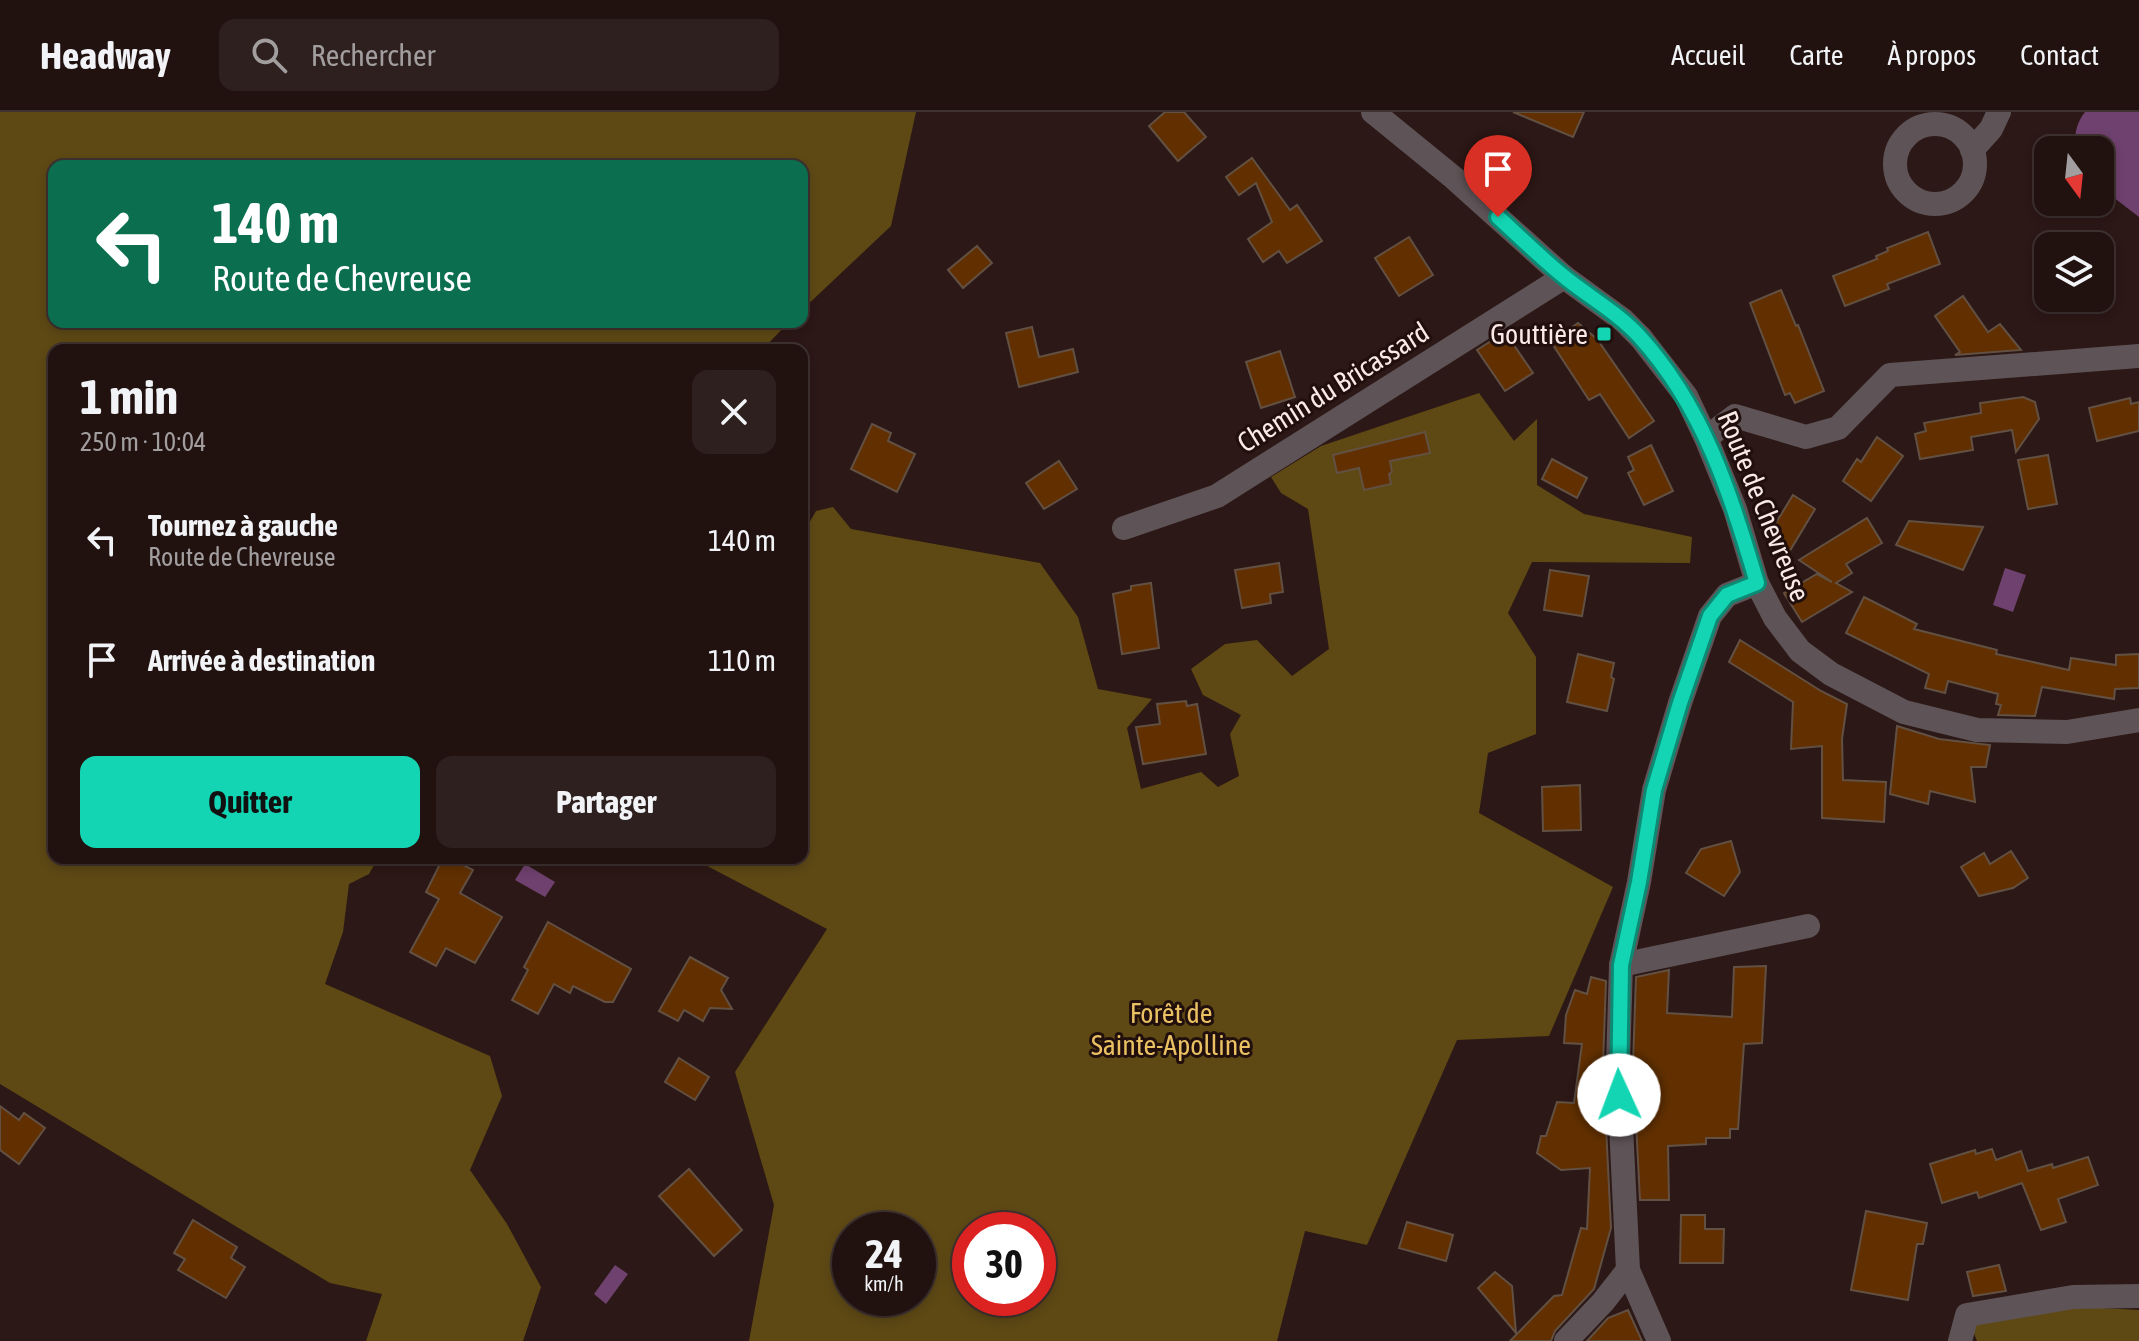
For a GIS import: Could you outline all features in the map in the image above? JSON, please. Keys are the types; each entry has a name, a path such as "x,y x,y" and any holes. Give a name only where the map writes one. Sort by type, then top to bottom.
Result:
{"street":[{"name":"Route de Chevreuse","path":"1373,112 1454,178 1564,277 1623,320 1641,338 1686,396 1735,509 1757,583 1775,618 1800,651 1831,674 1904,712 1977,730 2067,732 2139,720"},
{"path":"1972,150 1991,129 1999,112"},
{"name":"Chemin du Bricassard","path":"1124,528 1217,496 1564,277"},
{"path":"1706,438 1735,416 1806,437 1838,428 1890,375 2139,356"},
{"path":"1659,1341 1628,1270 1618,1064 1621,965 1654,790 1710,616 1727,595 1757,583"},
{"path":"1621,965 1808,926"},
{"path":"1566,1341 1628,1270"},
{"path":"1960,1341 1967,1315 2073,1297 2139,1296"}],"green space":[{"path":"0,112 916,112 891,226 808,304 808,160 48,160 48,328 783,328 768,344 48,344 48,864 375,864 369,874 349,884 343,932 325,984 490,1056 502,1096 470,1170 507,1224 541,1287 523,1341 366,1341 382,1294 330,1283 0,1084"},
{"name":"Forêt de Sainte-Apolline","path":"1479,393 1514,441 1537,419 1537,485 1584,514 1692,537 1690,563 1532,562 1508,613 1536,657 1536,734 1488,753 1479,813 1613,887 1549,1036 1457,1040 1367,1245 1305,1231 1277,1341 749,1341 774,1205 735,1072 827,929 703,864 808,864 808,525 816,511 833,507 851,529 1040,563 1078,617 1098,689 1152,699 1127,728 1141,789 1201,772 1218,787 1239,776 1230,734 1241,715 1203,695 1191,669 1225,644 1257,640 1292,676 1329,649 1308,509 1281,493 1271,477 1321,446"},
{"path":"2063,1306 2139,1310 2139,1341 1977,1341 1971,1326"}],"shaded area":[{"path":"2085,112 2139,112 2139,217 2114,198 2114,136 2075,136"},
{"path":"2005,568 2026,575 2013,612 1993,605"},
{"path":"525,864 555,882 545,897 515,880"},
{"path":"615,1265 628,1274 606,1304 594,1294"}],"building":[{"path":"1165,112 1184,112 1206,137 1178,161 1149,126"},
{"path":"1513,112 1584,112 1573,137"},
{"path":"1252,158 1290,210 1297,205 1322,241 1287,263 1279,251 1263,262 1248,239 1272,222 1256,183 1239,195 1226,177"},
{"path":"1928,232 1940,264 1887,284 1889,289 1845,306 1833,276 1877,259 1876,256 1888,251 1887,248"},
{"path":"1409,237 1433,275 1399,296 1375,258"},
{"path":"977,246 992,263 963,288 948,270"},
{"path":"1781,290 1824,391 1795,403 1790,393 1785,395 1750,303"},
{"path":"1963,296 1988,332 2000,324 2021,350 1955,355 1960,352 1935,316"},
{"path":"1578,323 1597,339 1654,421 1629,438 1600,394 1589,400 1551,342"},
{"path":"1032,327 1039,357 1073,349 1078,372 1019,387 1006,333"},
{"path":"1505,332 1533,373 1505,391 1477,350"},
{"path":"1280,351 1295,397 1261,408 1246,362"},
{"path":"2023,397 2035,402 2039,419 2016,452 2012,430 1971,437 1973,450 1920,459 1915,434 1926,431 1924,423 1981,413 1980,403"},
{"path":"2130,398 2131,404 2139,402 2139,431 2097,441 2089,408"},
{"path":"872,424 891,433 888,441 915,454 897,492 851,469"},
{"path":"1425,432 1430,453 1390,461 1391,484 1364,490 1359,468 1337,473 1333,455"},
{"path":"1877,437 1903,456 1871,501 1843,481 1857,459 1861,462"},
{"path":"1651,445 1673,491 1644,505 1628,473 1634,470 1628,457"},
{"path":"2048,455 2057,504 2028,509 2018,460"},
{"path":"1552,459 1587,478 1577,498 1542,479"},
{"path":"1059,461 1077,489 1044,509 1026,483"},
{"path":"1793,495 1815,509 1788,554 1766,539"},
{"path":"1867,518 1882,543 1846,564 1852,573 1836,583 1852,592 1802,622 1784,593 1817,574 1832,582 1799,560"},
{"path":"1909,521 1983,527 1963,570 1896,545"},
{"path":"1279,563 1283,592 1270,594 1271,603 1242,608 1235,570"},
{"path":"1550,570 1589,576 1582,616 1544,610"},
{"path":"1151,583 1159,648 1122,654 1113,594 1131,590 1131,586"},
{"path":"1864,597 1917,624 1914,629 1997,650 1996,654 2069,670 2071,658 2116,665 2116,655 2139,654 2139,688 2115,689 2114,699 2042,687 2035,716 1998,715 2001,705 1996,704 1998,694 1948,681 1945,693 1925,688 1929,674 1846,633"},
{"path":"1740,640 1847,704 1842,739 1843,780 1886,782 1884,822 1822,818 1822,746 1791,749 1793,702 1729,662"},
{"path":"1578,654 1614,663 1607,711 1567,702"},
{"path":"1186,701 1187,706 1197,704 1206,754 1143,764 1136,727 1160,724 1157,704"},
{"path":"1897,726 1939,739 1990,745 1986,767 1971,767 1975,802 1930,791 1928,804 1890,794"},
{"path":"1580,785 1581,830 1543,831 1542,787"},
{"path":"1731,841 1740,872 1724,896 1686,873 1701,849"},
{"path":"2011,851 2028,878 2013,888 1979,896 1961,867 1984,853 1990,864"},
{"path":"440,864 461,864 473,870 460,893 502,917 475,963 446,948 436,966 410,952 439,899 426,892"},
{"path":"548,922 631,969 613,1002 605,1002 573,986 570,993 554,984 538,1014 512,1000 528,970 524,967"},
{"path":"690,957 728,978 721,990 732,1009 710,1008 703,1021 684,1010 678,1021 659,1011"},
{"path":"1766,966 1762,1043 1744,1044 1738,1129 1730,1129 1730,1138 1706,1138 1706,1144 1668,1146 1669,1200 1640,1200 1633,1064 1636,977 1669,970 1667,1013 1732,1017 1734,967"},
{"path":"1591,977 1606,981 1603,1065 1611,1228 1594,1289 1555,1331 1551,1341 1510,1341 1554,1296 1562,1295 1581,1228 1587,1229 1590,1168 1561,1170 1537,1153 1541,1136 1546,1136 1557,1102 1574,1103 1582,1044 1564,1043 1566,1015 1575,990 1587,994"},
{"path":"679,1058 709,1077 695,1100 665,1082"},
{"path":"0,1106 19,1120 24,1113 45,1128 19,1164 0,1150"},
{"path":"1992,1149 1996,1160 2021,1151 2028,1171 2052,1164 2053,1168 2088,1157 2098,1185 2058,1199 2066,1222 2041,1230 2022,1183 1979,1198 1977,1192 1942,1203 1930,1164 1975,1150 1976,1154"},
{"path":"689,1169 742,1230 714,1256 659,1196"},
{"path":"1866,1211 1927,1223 1923,1244 1917,1244 1908,1300 1851,1290"},
{"path":"1681,1215 1705,1215 1705,1229 1724,1229 1723,1263 1680,1263"},
{"path":"193,1220 237,1247 231,1258 245,1267 226,1298 178,1270 185,1259 174,1253"},
{"path":"1407,1222 1453,1235 1446,1261 1399,1248"},
{"path":"1999,1265 2006,1291 1973,1296 1967,1272"},
{"path":"1495,1272 1512,1286 1516,1333 1478,1288"},
{"path":"1628,1310 1642,1341 1587,1341 1608,1318"}],"place":[{"name":"Gouttière","path":"1604,334"}],"route":[{"path":"1498,217 1564,277 1623,320 1686,396 1735,509 1757,583 1727,595 1710,616 1654,790 1621,965 1619,1095"}]}
